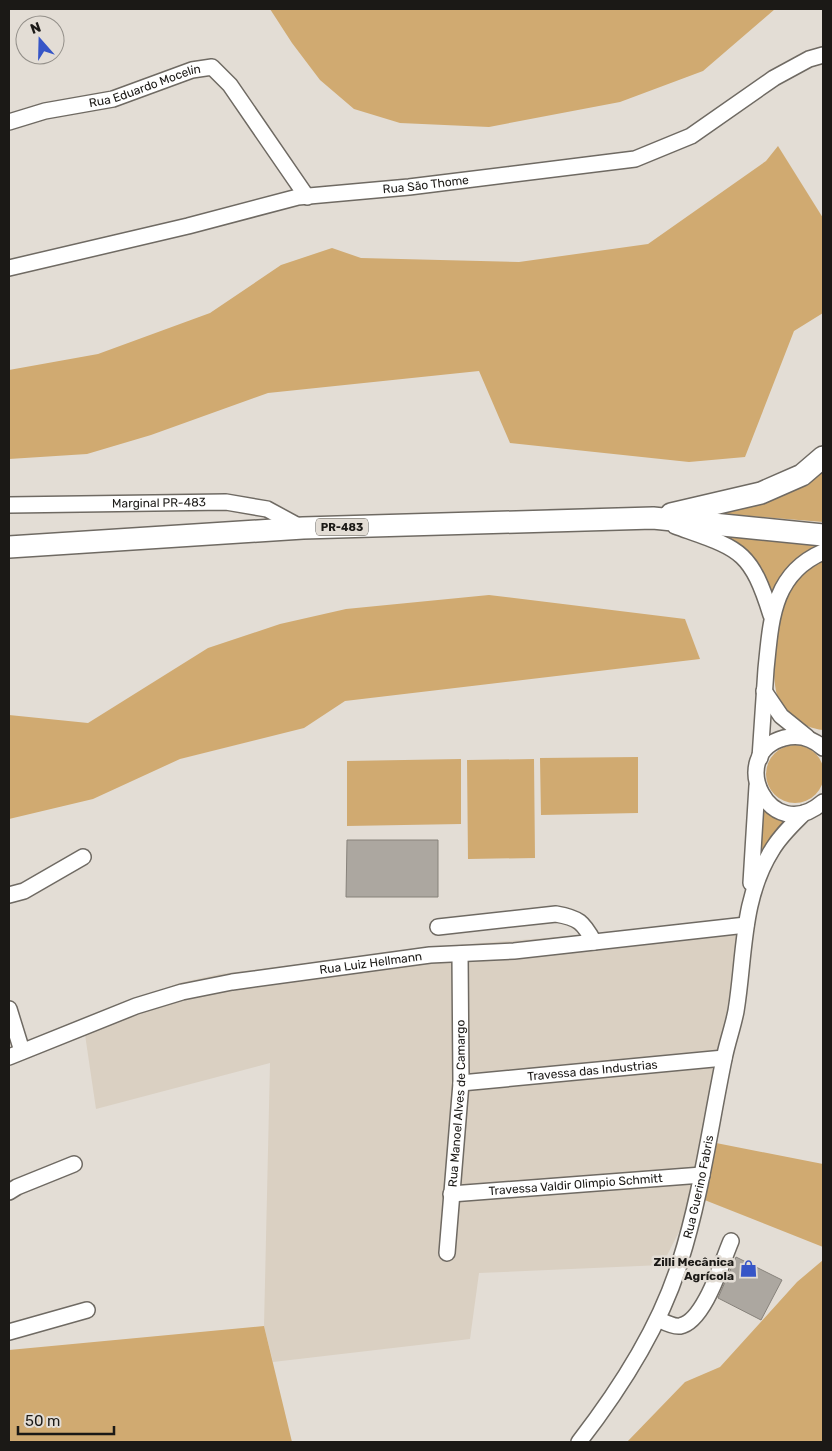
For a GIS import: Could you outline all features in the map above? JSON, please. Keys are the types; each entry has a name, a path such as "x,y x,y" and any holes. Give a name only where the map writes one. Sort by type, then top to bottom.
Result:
{"highway":[{"path":"653,518 761,493 802,475 823,457"},
{"name":"PR-483","path":"9,547 303,528 653,518 823,535"}],"street":[{"name":"Rua São Thome","path":"9,268 307,197 635,160 691,136 774,78 809,59 823,55"},
{"name":"Rua Eduardo Mocelin","path":"9,122 45,111 113,99 192,70 212,67 230,84 307,197"},
{"name":"Marginal PR-483","path":"9,505 226,502 267,509 303,528"},
{"path":"653,518 729,546 750,563 761,584 771,615"},
{"path":"750,907 758,786 756,776 760,758 771,615 790,576 802,563 823,552"},
{"path":"764,691 781,716 818,742"},
{"path":"760,758 772,743 790,736 818,742"},
{"path":"758,786 767,803 775,809 784,812 817,806"},
{"path":"750,907 760,872 772,850 817,806"},
{"path":"9,895 24,891 83,857"},
{"name":"Rua Guerino Fabris","path":"579,1442 600,1415 658,1319 680,1261 702,1175 724,1058 736,1011 746,925 750,907"},
{"path":"438,927 556,914 571,917 583,924 594,942"},
{"name":"Rua Luiz Hellmann","path":"16,1054 136,1006 182,992 290,974 430,955 594,942 746,925"},
{"name":"Rua Manoel Alves de Camargo","path":"447,1253 450,1194 461,1083 460,954"},
{"path":"9,1009 16,1054"},
{"name":"Travessa das Industrias","path":"461,1083 724,1058"},
{"path":"9,1192 18,1186 74,1164"},
{"name":"Travessa Valdir Olimpio Schmitt","path":"450,1194 702,1175"},
{"path":"658,1319 678,1327 689,1324 700,1313 731,1241"},
{"path":"9,1332 87,1310"}],"shaded area":[{"path":"270,9 775,9 703,71 620,102 489,127 400,123 354,109 320,80 292,43"},
{"path":"778,146 823,218 823,313 794,331 745,457 689,462 510,443 479,371 268,393 151,435 87,454 9,459 9,370 98,354 210,313 281,265 332,248 361,258 519,262 648,244 766,161"},
{"path":"823,471 823,522 714,513 743,508 771,500 811,480"},
{"path":"720,534 822,544 802,555 790,568 780,585 772,605"},
{"path":"823,559 823,730 807,726 793,718 782,706 776,691 774,663 776,631 784,600 790,587 801,573"},
{"path":"489,595 685,619 700,659 345,701 304,728 180,759 93,799 9,819 9,715 88,723 208,648 280,624 346,609"},
{"path":"789,745 801,745 811,749 820,758 824,780 816,795 801,803 789,803 779,799 770,790 766,780 766,768 770,758 779,749"},
{"path":"638,757 638,813 541,815 540,758"},
{"path":"461,759 461,824 347,826 347,761"},
{"path":"534,759 535,858 468,859 467,760"},
{"path":"761,804 790,818 756,867"},
{"path":"741,922 727,1059 697,1197 662,1265 479,1273 470,1339 273,1362 264,1326 270,1063 96,1109 83,1021 179,983 220,974 433,947"},
{"path":"711,1142 823,1164 823,1247 697,1197"},
{"path":"823,1260 823,1442 627,1442 685,1382 720,1367 797,1282"},
{"path":"264,1326 292,1442 9,1442 9,1350"}],"building":[{"path":"347,840 438,840 438,897 346,897"},
{"path":"736,1257 782,1280 761,1320 718,1298"}],"place":[{"name":"Zilli Mecânica Agrícola","path":"748,1269"}]}
